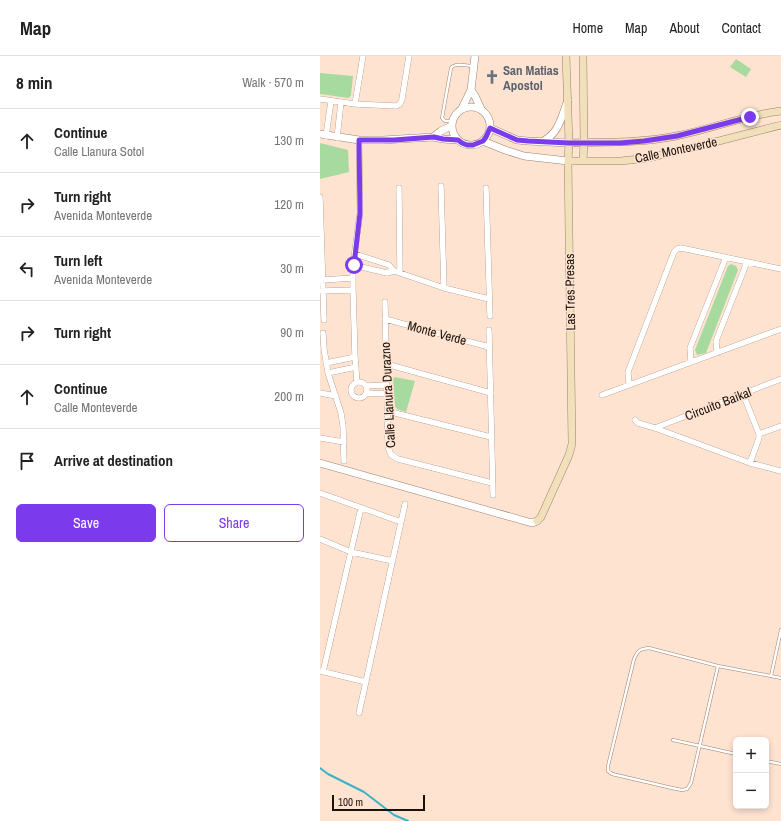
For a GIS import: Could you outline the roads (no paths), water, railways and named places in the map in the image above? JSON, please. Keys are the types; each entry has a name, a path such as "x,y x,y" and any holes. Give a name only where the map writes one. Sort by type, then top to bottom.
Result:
{"main road":[{"name":"Las Tres Presas","path":"537,521 541,517 572,444 569,143 566,56"},
{"path":"582,161 584,143 583,56"},
{"name":"Calle Monteverde","path":"569,143 620,143 644,141 677,136 738,120 781,111"},
{"name":"Calle Monteverde","path":"568,161 648,158 781,125"}],"street":[{"path":"355,104 363,56"},
{"path":"320,99 355,104 396,106 400,104 402,100 409,56"},
{"path":"462,108 471,90 475,56"},
{"path":"471,90 488,117 490,128 483,141 473,145 462,143 454,136 452,131 454,116 462,108 468,106 481,108"},
{"path":"542,142 556,131 568,100"},
{"path":"331,101 323,135 359,140 398,140 434,137 458,140"},
{"path":"337,138 341,102"},
{"path":"434,137 452,123"},
{"path":"490,128 517,140 569,143"},
{"path":"505,150 510,137"},
{"path":"357,382 353,278 360,213 359,140"},
{"path":"483,141 524,156 568,161"},
{"path":"441,186 444,288"},
{"path":"397,272 399,188"},
{"path":"486,188 490,316"},
{"path":"320,197 322,280 321,304 324,320"},
{"path":"629,385 628,372 676,249 681,248 781,269"},
{"path":"355,254 390,265 397,272"},
{"path":"691,362 690,348 726,258"},
{"path":"717,353 716,341 747,262"},
{"path":"354,265 388,273 397,272 444,288 489,299"},
{"path":"322,280 353,278"},
{"path":"322,291 353,290"},
{"name":"Calle Llanura Durazno","path":"385,302 388,447 391,455 398,459 492,483"},
{"name":"Monte Verde","path":"385,318 489,347"},
{"path":"602,395 781,329"},
{"path":"489,330 493,495"},
{"path":"323,333 322,349 341,413 344,461"},
{"path":"326,362 355,357"},
{"path":"386,364 491,393"},
{"path":"328,373 356,368"},
{"name":"Circuito Baikal","path":"655,428 781,379"},
{"path":"362,382 366,386 366,393 363,397 357,398 352,395 351,388 354,383 362,382"},
{"path":"366,386 386,385"},
{"path":"320,393 336,396"},
{"path":"366,393 387,394"},
{"path":"743,394 759,434 750,463"},
{"path":"387,411 491,437"},
{"name":"Circuito Baikal","path":"636,420 638,423 750,463 781,471"},
{"path":"759,434 781,426"},
{"path":"320,438 344,442"},
{"path":"320,464 532,523 537,521"},
{"path":"320,493 401,522"},
{"path":"359,713 405,504"},
{"path":"362,508 322,672 366,682"},
{"path":"320,539 351,552 393,561"}],"lane":[{"path":"452,123 442,118 451,68 455,64 473,66"},
{"path":"771,676 781,630"},
{"path":"718,666 691,783 687,789 672,788 612,774 608,771 634,659 636,653 640,649 650,648 718,666 781,678"},
{"path":"673,740 733,753"},
{"path":"769,762 781,764"}],"waterway":[{"path":"320,768 328,774 364,792 394,815 408,821"}],"place":[{"name":"San Matias Apostol","path":"492,77"}]}
